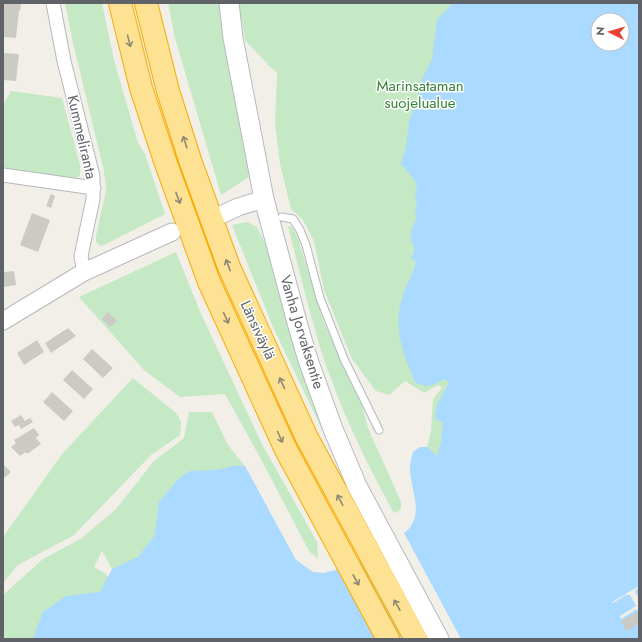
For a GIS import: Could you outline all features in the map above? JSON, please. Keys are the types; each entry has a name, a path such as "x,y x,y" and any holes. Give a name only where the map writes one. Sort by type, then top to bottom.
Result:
{"highway":[{"name":"Länsiväylä","path":"120,3 141,88 164,161 210,282 286,450 388,639"},
{"name":"Länsiväylä","path":"146,3 168,91 190,160 229,267 307,438 416,639"}],"main road":[{"name":"Vanha Jorvaksentie","path":"229,3 233,38 264,199 308,360 357,486 439,639"}],"street":[{"name":"Kummeliranta","path":"53,3 64,61 93,176 93,199 81,256 84,272"},
{"path":"3,176 94,188"},
{"path":"223,214 238,207 264,199"},
{"path":"3,321 84,272 172,232"}],"lane":[{"path":"282,218 292,219 300,230 306,245 320,298 344,359 380,430"}],"green space":[{"path":"65,3 102,3 114,60 138,143 145,154 165,214 100,246 96,242 96,236 106,191 104,171 73,43"},
{"path":"168,3 219,3 249,177 221,195 175,38"},
{"name":"Marinsataman suojelualue","path":"239,3 540,3 458,439 413,489 410,467 413,452 420,447 427,447 431,431 433,399 442,388 438,385 424,393 405,381 389,395 376,391 352,359 324,290 314,241 303,220 291,209 280,164 275,123 277,72 270,67 245,40"},
{"path":"11,91 62,98 80,165 80,176 72,180 3,169 3,105"},
{"path":"247,222 257,227 267,247 295,348 330,442 329,444 273,327 232,225"},
{"path":"288,226 292,227 298,238 324,323 362,405 368,428 401,502 401,508 394,513 353,432 335,390 320,347"},
{"path":"176,252 201,314 262,444 317,542 318,559 309,551 225,394 180,397 144,370 79,297"},
{"path":"133,378 176,413 181,422 180,435 151,455 74,535 18,565 3,583 3,537 63,453"},
{"path":"189,412 212,412 228,445 245,466 257,488 172,525 120,575 112,569 102,551 94,567 106,574 118,592 131,639 3,639 3,595 43,559 82,538 116,509 154,461 184,438"}],"water":[{"path":"453,3 639,3 639,639 33,639 43,612 66,596 100,592 112,569 138,557 155,535 159,502 179,478 190,471 217,470 233,466 245,466 296,560 313,572 324,573 336,570 407,531 412,524 416,509 410,468 413,452 420,447 427,447 437,456 441,443 443,422 435,419 437,405 449,383 445,379 427,386 415,382 403,351 399,331 399,309 403,294 416,263 411,258 414,252 414,246 411,242 411,231 417,218 415,213 417,204 415,193 417,188 415,180 401,164 406,148 409,121 420,94 422,79 432,60 437,20"}],"pier":[{"path":"403,531 461,639 448,639 393,537"},
{"path":"639,586 635,592 639,598 639,610 635,610 621,619 620,616 636,606 630,595 626,595 613,603 612,602"}],"building":[{"path":"3,3 21,4 16,38 3,37"},
{"path":"3,53 19,54 16,81 3,80"},
{"path":"51,194 55,196 51,208 46,206"},
{"path":"32,213 50,220 38,252 20,245"},
{"path":"14,271 16,285 3,287 4,272"},
{"path":"108,312 117,321 110,327 102,319"},
{"path":"68,328 76,336 51,353 45,343"},
{"path":"37,340 44,352 24,365 17,353"},
{"path":"92,349 113,368 103,378 83,359"},
{"path":"72,370 93,389 84,399 63,380"},
{"path":"52,392 73,411 64,421 43,402"},
{"path":"21,415 25,421 30,418 33,422 21,429 19,425 15,427 11,421"},
{"path":"34,428 39,435 36,438 41,444 27,454 26,452 20,456 11,447 16,443 14,440"},
{"path":"3,464 11,472 3,479"},
{"path":"639,611 639,624 626,631 621,621"}]}
